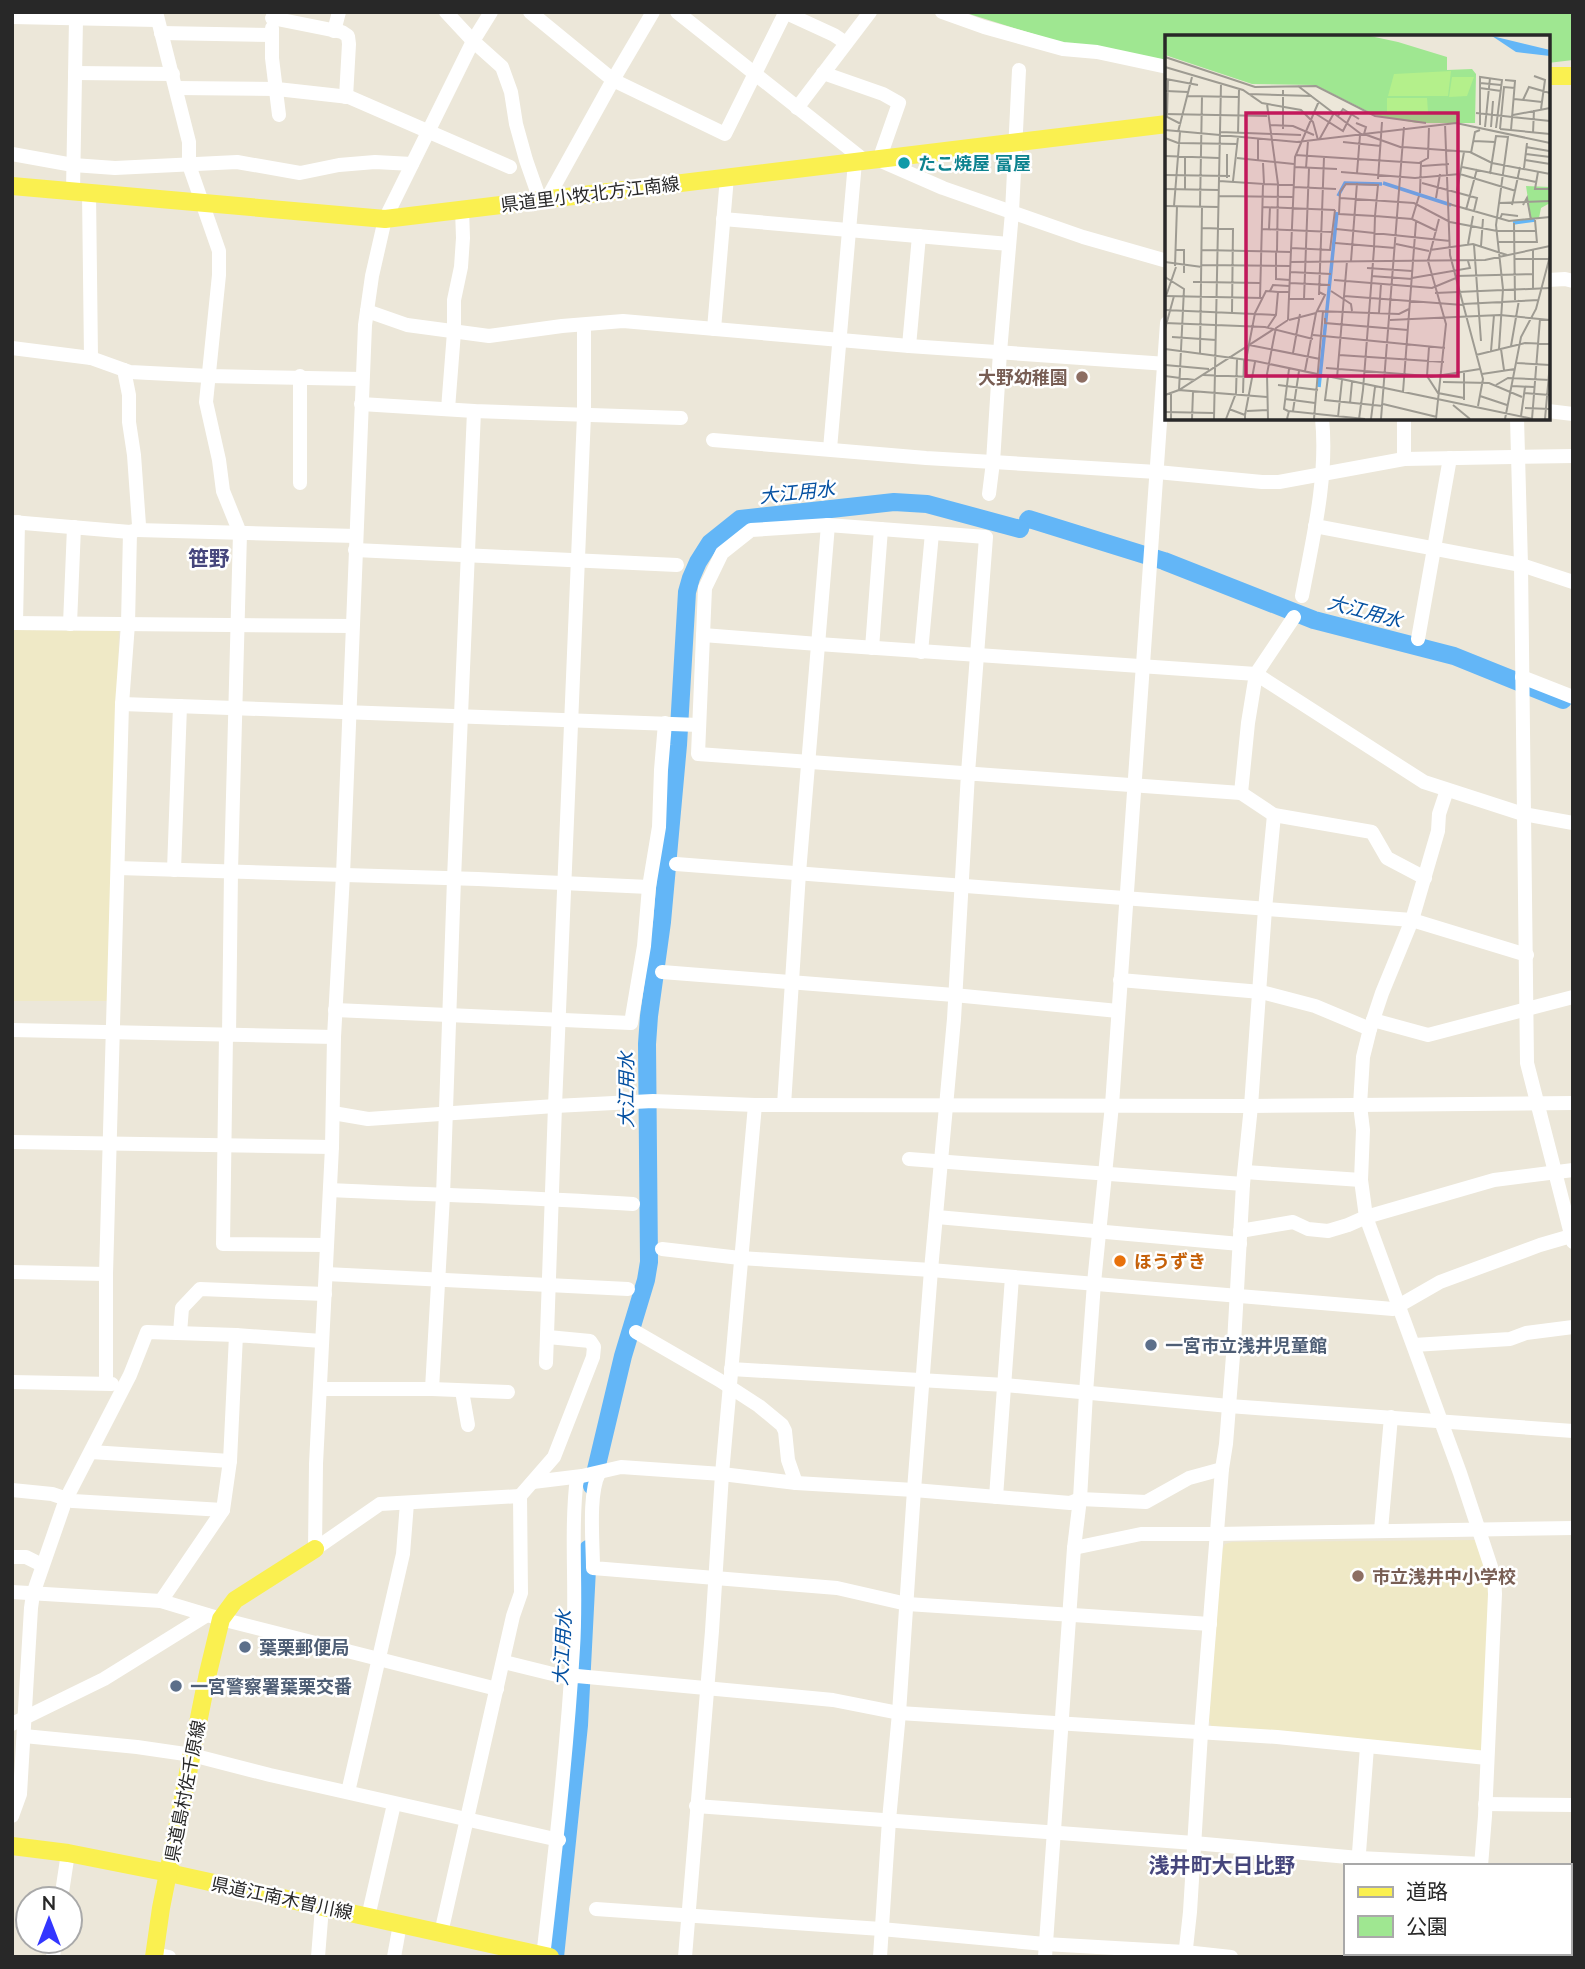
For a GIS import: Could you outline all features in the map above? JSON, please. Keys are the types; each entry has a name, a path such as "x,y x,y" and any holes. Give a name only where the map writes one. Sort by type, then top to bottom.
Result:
{"main road":[{"path":"1550,76 1573,76"},
{"name":"県道里小牧北方江南線","path":"12,186 385,219 1165,124"},
{"name":"県道島村佐千原線","path":"159,1956 161,1908 210,1659 214,1617 235,1600 315,1549"},
{"name":"県道江南木曽川線","path":"12,1846 68,1853 169,1873 545,1956"}],"street":[{"path":"334,30 339,12"},
{"path":"446,12 470,47 502,67 507,77 520,139 544,200"},
{"path":"315,1549 335,1010 367,311 385,219 470,47 491,12"},
{"path":"530,12 613,80 725,134 785,13 846,43"},
{"path":"544,200 653,12"},
{"path":"677,12 696,18 754,74 866,161 1083,237 1165,260"},
{"path":"797,108 870,12"},
{"path":"942,12 1051,46 1097,52 1165,67"},
{"path":"12,17 46,15 76,19 158,22 272,35"},
{"path":"279,115 272,58 272,15 342,32 348,36 346,97"},
{"path":"76,19 74,165 81,192 91,358"},
{"path":"158,22 189,142 189,165 219,251 206,402 223,491 240,533 223,1244 326,1245"},
{"path":"989,494 1012,212 1019,70"},
{"path":"75,73 346,97 375,107 510,167"},
{"path":"823,73 883,94 899,103 866,161 849,230 830,449"},
{"path":"12,154 74,165 115,168 237,162 300,173 339,165 375,162 412,164"},
{"path":"714,330 727,177"},
{"path":"448,409 454,300 461,267 462,209"},
{"path":"723,219 1009,244"},
{"path":"909,346 919,236"},
{"path":"1550,280 1573,281"},
{"path":"367,311 407,325 489,336 523,330 623,321 839,341 1165,364"},
{"path":"547,1363 584,415 584,326"},
{"path":"12,348 91,358 130,372 362,379"},
{"path":"106,1383 106,1274 122,704 133,531 139,525 129,395 124,370"},
{"path":"300,376 300,482"},
{"path":"1045,1950 1094,1283 1112,1105 1133,785 1165,376"},
{"path":"361,404 681,418"},
{"path":"432,1390 440,1279 474,411"},
{"path":"1550,411 1573,414"},
{"path":"1302,596 1324,461 1322,420"},
{"path":"1404,420 1404,458"},
{"path":"662,1248 740,1258 931,1270 1393,1309 1440,1282 1540,1245 1572,1239 1569,1216 1527,1063 1517,420"},
{"path":"713,440 1262,482 1322,475 1404,458 1573,456"},
{"path":"1418,639 1450,458"},
{"path":"352,626 14,623 15,522 133,531 240,533 467,555 677,565"},
{"path":"784,1105 799,873 828,525"},
{"path":"335,1010 631,1023 659,827 661,771 681,724 703,635 705,588 722,554 751,530 828,525 986,537 946,1104 931,1270 880,1957"},
{"path":"1315,526 1521,565 1573,582"},
{"path":"70,624 74,527"},
{"path":"872,648 881,529"},
{"path":"921,652 932,533"},
{"path":"1241,793 1256,674 1294,617"},
{"path":"703,635 1256,674 1424,782 1523,814 1573,823"},
{"path":"1522,682 1573,697"},
{"path":"122,704 681,724"},
{"path":"174,870 180,706"},
{"path":"681,724 698,754 1241,793 1274,815 1372,832 1387,859 1425,878"},
{"path":"1447,790 1412,920 1371,1025 1363,1057 1360,1105 1363,1130 1362,1180 1366,1217 1442,1421 1494,1576 1481,1864"},
{"path":"1185,1954 1274,815"},
{"path":"676,864 1412,920 1527,955"},
{"path":"118,868 649,887"},
{"path":"662,972 1118,1011"},
{"path":"1120,980 1261,992 1315,1006 1371,1025 1428,1035 1573,997"},
{"path":"12,1030 334,1037"},
{"path":"332,1112 368,1119 648,1101 755,1105 1251,1106 1573,1103"},
{"path":"685,1957 730,1369 755,1105"},
{"path":"12,1142 332,1147"},
{"path":"909,1159 1105,1174 1362,1180"},
{"path":"937,1217 1100,1232 1240,1238 1293,1222 1328,1231 1366,1217 1494,1180 1573,1170"},
{"path":"330,1190 552,1198 633,1204"},
{"path":"12,1272 106,1274"},
{"path":"326,1274 628,1289"},
{"path":"996,1497 1013,1277"},
{"path":"180,1333 182,1308 200,1289 325,1294"},
{"path":"1414,1345 1510,1339 1526,1333 1573,1327"},
{"path":"12,1816 20,1794 24,1736 19,1721 33,1594 66,1499 125,1385 147,1332 322,1341"},
{"path":"636,1332 729,1386 782,1425 788,1460 796,1483"},
{"path":"161,1601 223,1510 230,1461 236,1335"},
{"path":"441,1933 521,1593 520,1496 554,1457 593,1357 594,1347 590,1340 548,1337"},
{"path":"730,1369 1005,1385 1229,1406 1573,1431"},
{"path":"12,1382 125,1385"},
{"path":"320,1389 509,1392"},
{"path":"462,1391 468,1425"},
{"path":"1381,1530 1391,1417"},
{"path":"91,1452 230,1461"},
{"path":"533,1482 588,1475 621,1467 1070,1503 1080,1499 1146,1502 1189,1478 1222,1469"},
{"path":"588,1475 595,1480 593,1568 837,1588 907,1604 1210,1625"},
{"path":"545,1956 578,1677 574,1514 588,1475"},
{"path":"12,1490 52,1494 74,1501 223,1510"},
{"path":"315,1549 380,1504 520,1496"},
{"path":"348,1792 403,1554 407,1503"},
{"path":"1074,1548 1141,1534 1573,1528"},
{"path":"12,1557 26,1557 42,1565"},
{"path":"12,1591 161,1601 497,1689"},
{"path":"19,1721 104,1679 214,1617"},
{"path":"504,1662 578,1677 833,1700 899,1713 1277,1737 1487,1758"},
{"path":"24,1736 192,1755 394,1804 558,1839"},
{"path":"1358,1862 1367,1747"},
{"path":"368,1917 394,1804"},
{"path":"1485,1804 1573,1805"},
{"path":"696,1806 1194,1843 1358,1862 1440,1864"},
{"path":"63,1885 68,1853"},
{"path":"318,1957 322,1907"},
{"path":"596,1909 881,1929 1045,1950 1231,1957"},
{"path":"394,1957 401,1924"}],"shaded area":[{"path":"12,630 119,631 112,1001 12,1001"},
{"path":"1479,1540 1490,1580 1483,1750 1476,1753 1211,1726 1209,1720 1222,1551 1225,1544"}],"green space":[{"path":"963,12 1573,12 1573,60 1550,63 1550,35 1165,35 1165,61 1056,41"}],"waterway":[{"name":"大江用水","path":"592,1486 649,1262 647,1044 662,922 678,745 687,592 698,562 710,543 740,519 894,502 927,504 1020,529"},
{"name":"大江用水","path":"1028,520 1164,561 1314,620 1454,656 1563,700"},
{"name":"大江用水","path":"555,1957 579,1725 588,1549"}],"place":[{"name":"たこ焼屋 富屋","path":"904,163"},
{"name":"大野幼稚園","path":"1082,377"},
{"name":"ほうずき","path":"1120,1261"},
{"name":"一宮市立浅井児童館","path":"1151,1345"},
{"name":"市立浅井中小学校","path":"1358,1576"},
{"name":"葉栗郵便局","path":"245,1647"},
{"name":"一宮警察署葉栗交番","path":"176,1686"}],"district":[{"name":"笹野","path":"209,558"},
{"name":"浅井町大日比野","path":"1222,1865"}]}
